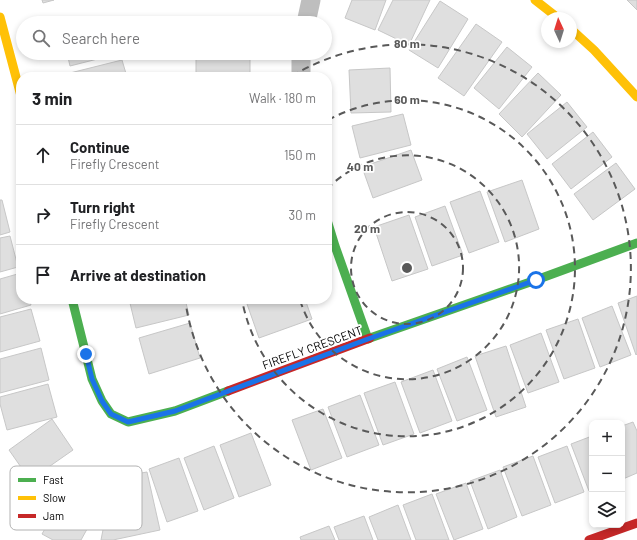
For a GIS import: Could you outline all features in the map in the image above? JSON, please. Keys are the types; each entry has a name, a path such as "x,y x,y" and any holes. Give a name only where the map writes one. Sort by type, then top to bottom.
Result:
{"street":[{"path":"308,16 311,0"},
{"path":"534,0 550,12"},
{"path":"0,17 16,77"},
{"path":"577,34 594,50 637,97"},
{"path":"301,60 301,72"},
{"path":"332,236 368,339"},
{"name":"FIREFLY CRESCENT","path":"73,304 92,379 102,401 111,414 128,422 175,411 368,339 637,243"},
{"path":"589,540 637,523"}],"building":[{"path":"42,0 54,0 43,3"},
{"path":"352,0 386,0 375,30 345,18"},
{"path":"393,0 430,0 409,45 378,30"},
{"path":"627,0 637,0 637,10"},
{"path":"440,1 468,19 438,68 409,50"},
{"path":"476,24 502,42 464,96 438,78"},
{"path":"507,47 532,67 499,109 474,88"},
{"path":"69,60 94,60 70,66"},
{"path":"122,60 126,72 74,72"},
{"path":"196,60 250,60 250,72 196,72"},
{"path":"390,68 391,112 351,113 349,70"},
{"path":"538,73 561,95 522,137 499,114"},
{"path":"567,102 587,127 547,159 527,134"},
{"path":"403,114 411,145 360,158 352,126"},
{"path":"593,132 612,157 571,189 552,164"},
{"path":"411,150 422,180 373,198 362,167"},
{"path":"616,163 635,189 593,220 574,194"},
{"path":"522,180 539,229 505,242 487,192"},
{"path":"480,191 499,242 469,253 450,202"},
{"path":"0,200 2,200 10,232 0,235"},
{"path":"445,206 463,255 432,266 415,217"},
{"path":"409,215 428,269 392,281 374,227"},
{"path":"10,236 16,259 16,268 0,272 0,238"},
{"path":"16,274 16,304 31,305 0,314 0,279"},
{"path":"637,296 637,354 636,355 618,303"},
{"path":"130,304 186,304 189,315 136,328"},
{"path":"247,304 307,304 312,319 259,338"},
{"path":"612,306 631,355 600,367 582,318"},
{"path":"31,309 40,341 0,352 0,317"},
{"path":"578,319 595,368 564,379 546,330"},
{"path":"190,323 200,358 149,374 139,338"},
{"path":"541,333 559,382 528,393 510,345"},
{"path":"506,346 526,407 496,417 475,356"},
{"path":"41,348 49,380 0,393 0,359"},
{"path":"467,357 487,410 457,421 437,369"},
{"path":"433,370 452,421 420,433 401,382"},
{"path":"395,382 414,434 383,445 364,393"},
{"path":"48,384 57,417 7,430 0,404 0,397"},
{"path":"360,395 379,445 347,457 328,407"},
{"path":"323,409 342,458 311,470 292,420"},
{"path":"52,419 73,450 50,466 20,466 9,450"},
{"path":"633,422 637,431 637,473 625,478 625,456 625,425"},
{"path":"251,433 271,485 239,497 220,445"},
{"path":"589,437 589,491 571,444"},
{"path":"214,446 234,498 204,510 184,458"},
{"path":"567,446 584,492 555,503 538,457"},
{"path":"533,456 551,505 522,516 503,467"},
{"path":"179,458 198,511 167,522 149,469"},
{"path":"500,470 517,517 488,529 470,481"},
{"path":"147,472 160,530 113,540 101,540 103,530 142,530 142,473"},
{"path":"466,483 483,529 454,540 436,494"},
{"path":"432,494 449,540 416,540 403,505"},
{"path":"398,505 411,540 378,540 369,517"},
{"path":"364,516 373,540 339,540 334,527"},
{"path":"329,526 335,540 301,540 300,537"},
{"path":"44,530 87,530 81,540 53,540 42,534"}],"traffic: fast":[{"path":"332,236 368,339"},
{"path":"370,338 637,243"},
{"path":"73,304 92,379 102,401 111,414 128,422 175,411 228,391"}],"traffic: slow":[{"path":"535,0 550,12"},
{"path":"0,17 16,77"},
{"path":"577,34 594,50 637,97"}],"traffic: jam":[{"path":"228,391 370,338"},
{"path":"589,540 637,523"}],"route":[{"path":"86,354 92,379 102,401 111,414 128,422 175,411 368,339 536,280"}]}
